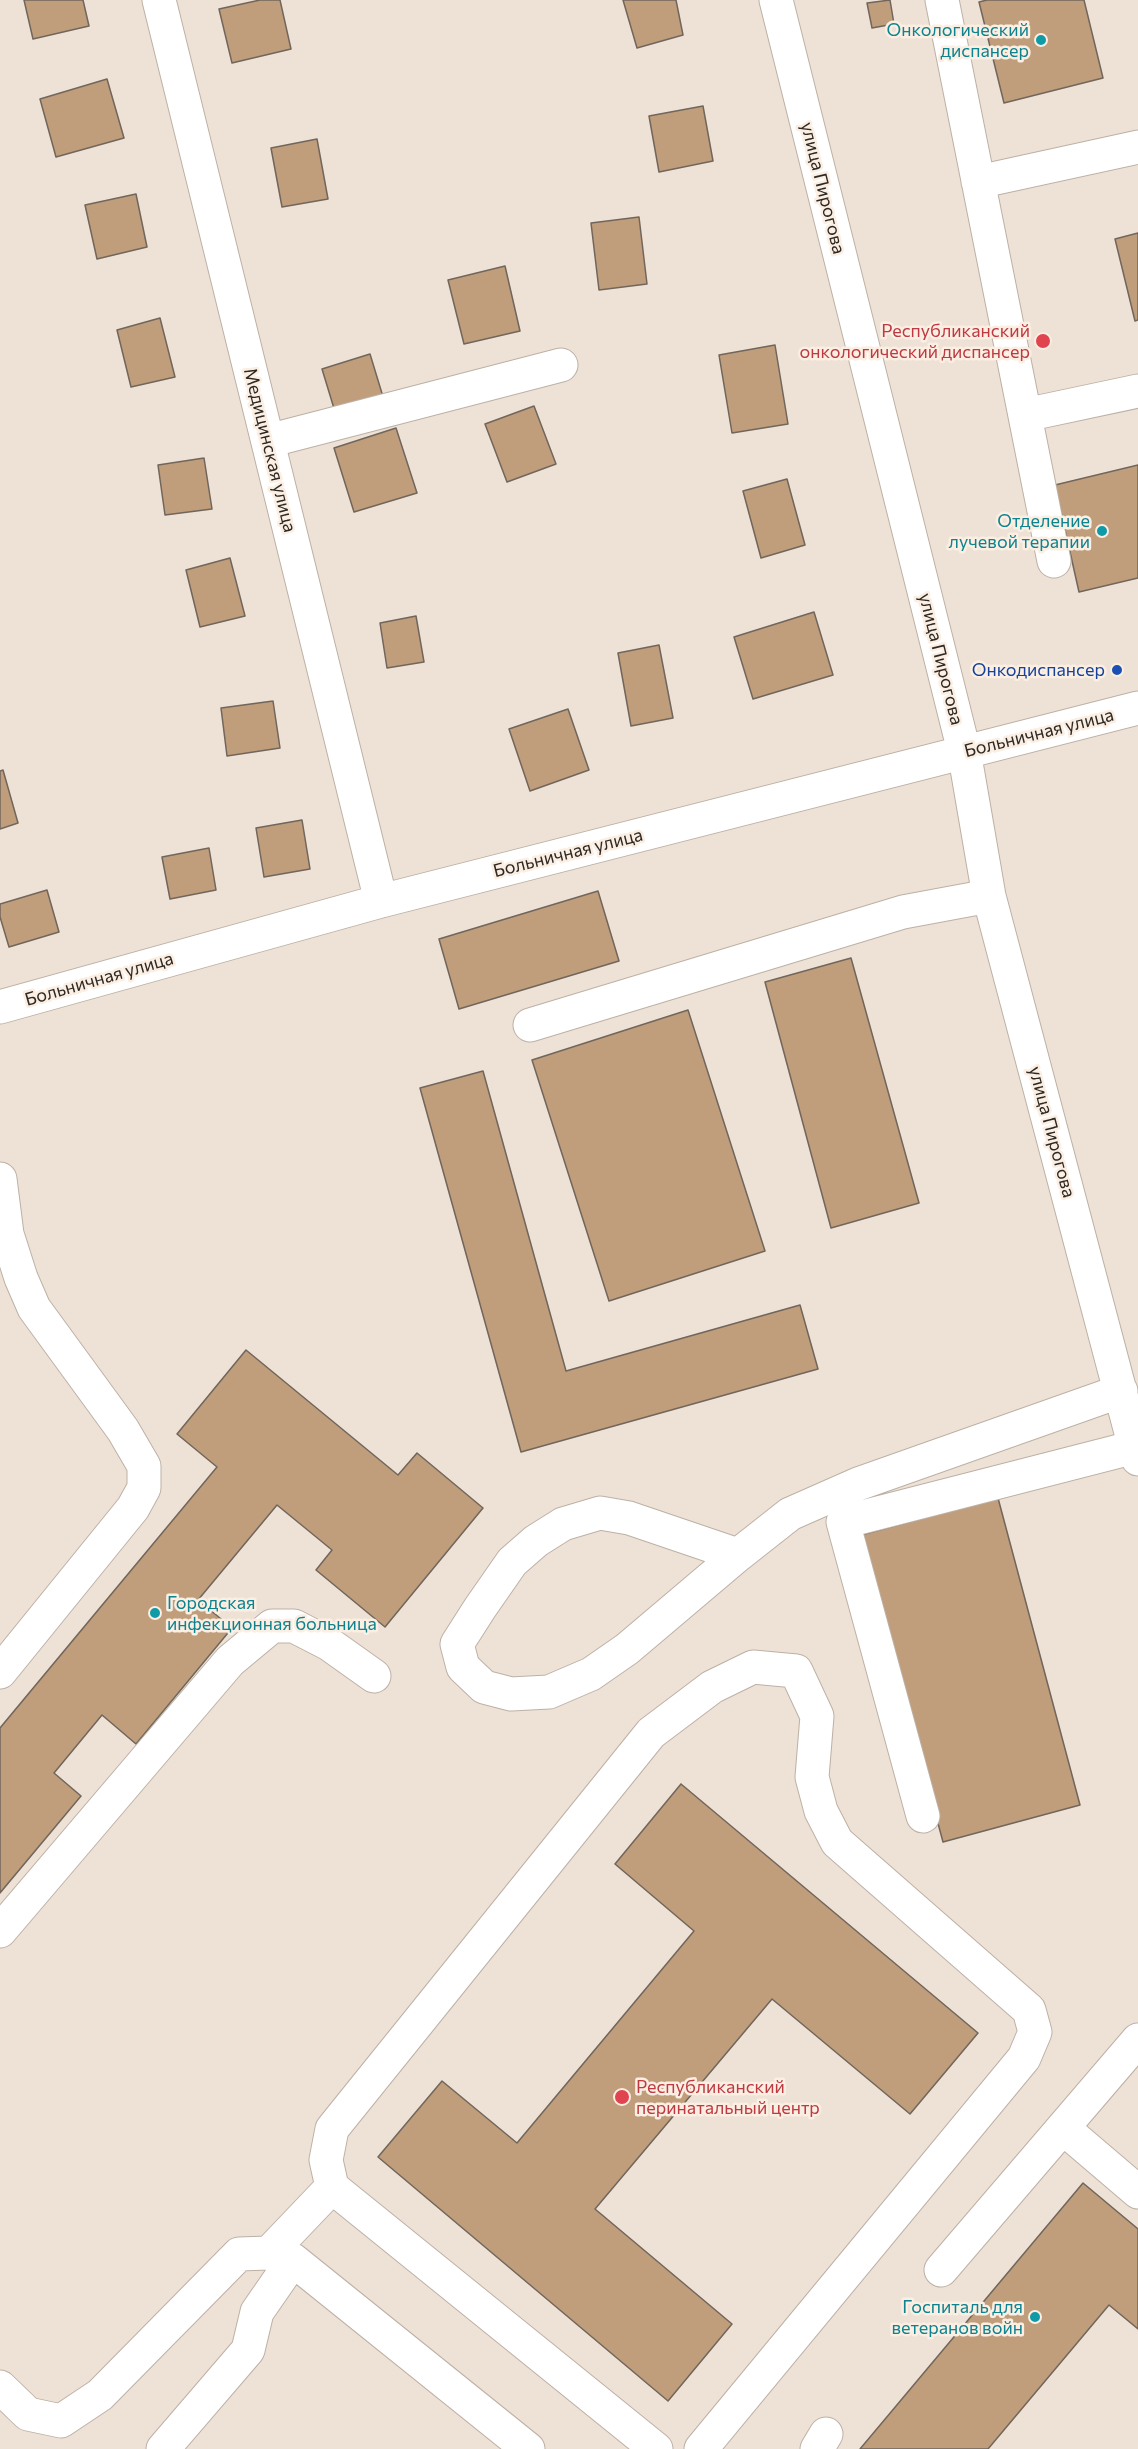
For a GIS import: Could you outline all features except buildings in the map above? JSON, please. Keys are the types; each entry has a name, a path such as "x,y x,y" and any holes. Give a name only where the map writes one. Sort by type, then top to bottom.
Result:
{"street":[{"name":"Медицинская улица","path":"159,0 381,901"},
{"name":"улица Пирогова","path":"776,0 964,751 989,896 1137,1453"},
{"path":"942,0 1054,561"},
{"path":"978,182 1138,147"},
{"path":"268,441 561,365"},
{"path":"1025,415 1138,391"},
{"name":"Больничная улица","path":"0,1007 381,901 1138,708"},
{"path":"531,1025 903,912 989,896"},
{"path":"0,1179 7,1234 21,1278 34,1308 123,1430 144,1466 144,1488 133,1509 0,1672"},
{"path":"738,1555 629,1518 600,1513 563,1524 536,1541 512,1562 480,1608 457,1644 464,1667 484,1687 511,1694 549,1692 591,1674 627,1649 790,1514 858,1484 1121,1391"},
{"path":"923,1816 843,1522 1137,1453"},
{"path":"0,1931 230,1661 272,1626 294,1626 329,1644 374,1676"},
{"path":"656,2449 333,2187 326,2160 332,2129 651,1733 712,1688 753,1667 796,1671 817,1716 812,1777 821,1811 837,1842 1029,2010 1035,2032 1024,2058 702,2449"},
{"path":"941,2270 1138,2040"},
{"path":"1063,2128 1138,2192"},
{"path":"163,2449 248,2350 257,2312 281,2256 333,2187"},
{"path":"0,2387 28,2414 61,2421 100,2395 239,2254 281,2256 528,2449"}],"place":[{"name":"Онкологический диспансер","path":"1041,40"},
{"name":"Республиканский онкологический диспансер","path":"1043,341"},
{"name":"Отделение лучевой терапии","path":"1102,531"},
{"name":"Онкодиспансер","path":"1117,670"},
{"name":"Городская инфекционная больница","path":"155,1613"},
{"name":"Республиканский перинатальный центр","path":"622,2097"},
{"name":"Госпиталь для ветеранов войн","path":"1035,2317"}]}
